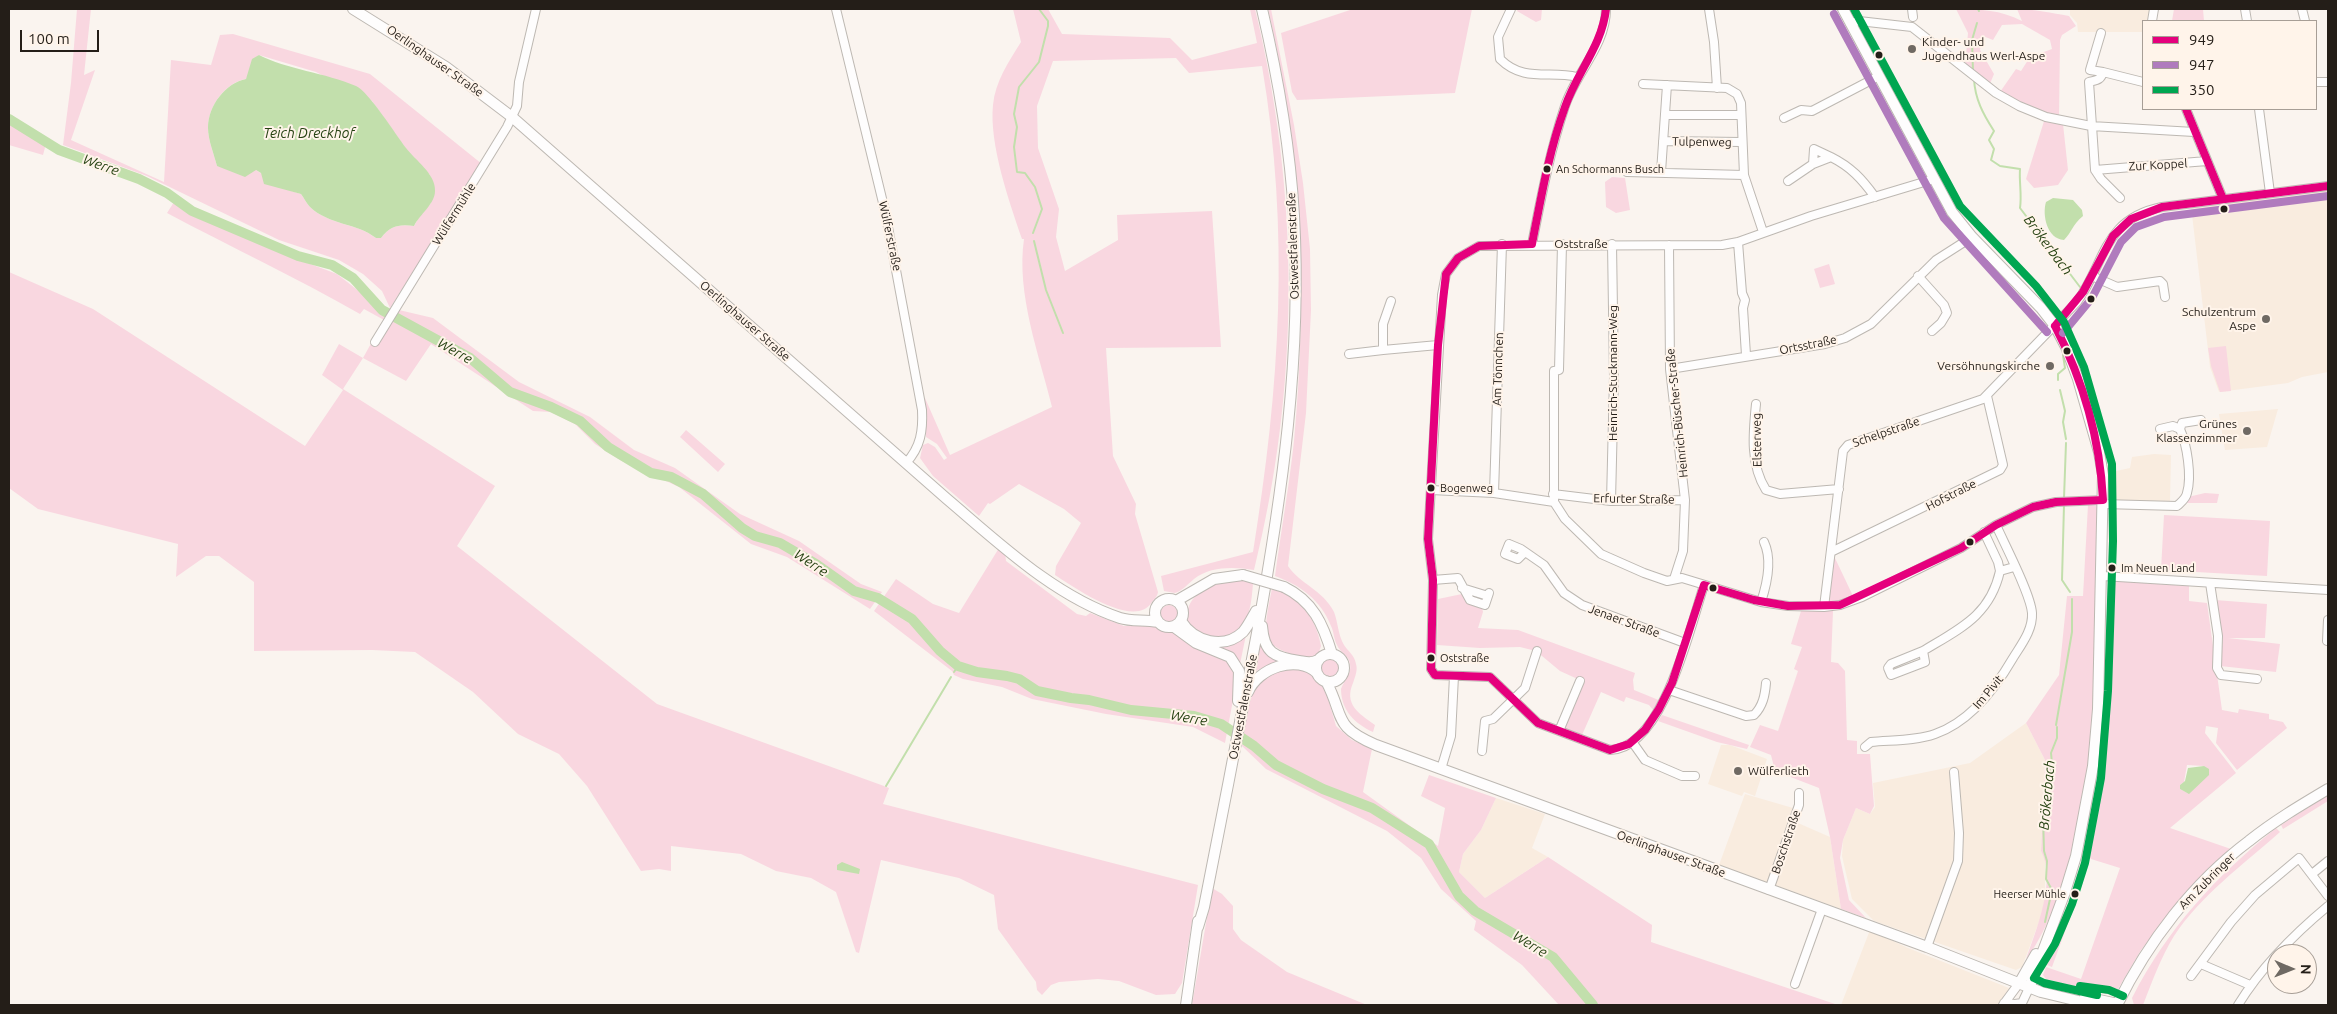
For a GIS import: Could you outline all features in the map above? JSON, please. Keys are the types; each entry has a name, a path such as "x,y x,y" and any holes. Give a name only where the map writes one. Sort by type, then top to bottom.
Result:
{"main road":[{"name":"Oerlinghauser Straße","path":"354,9 446,67 512,117 968,517 1047,579 1112,615 1128,620 1158,622"},
{"name":"Ostwestfalenstraße","path":"1186,1005 1201,906 1258,612 1280,485 1288,426 1294,354 1294,217 1281,106 1262,9"},
{"path":"1843,9 1952,212 1972,237 2032,298 2055,326 2072,362 2099,452 2103,475 2102,576 2098,709 2093,766 2076,856 2065,892 2045,941 2030,986"},
{"path":"1241,702 1240,680 1236,663 1224,653 1196,643 1178,624 1179,604 1214,579 1243,575 1284,587 1305,600 1315,611 1326,639 1325,657 1317,673"},
{"path":"1142,620 1155,611 1163,601 1179,604"},
{"path":"1155,611 1158,622 1164,626 1178,624 1206,641 1222,642 1232,639 1245,630 1258,612"},
{"path":"1241,702 1252,684 1263,672 1273,668 1293,666 1308,668 1331,681 1343,672 1343,664 1339,657 1325,657 1310,663 1284,659 1268,650 1263,638 1258,612"},
{"name":"Oerlinghauser Straße","path":"1331,681 1340,719 1353,734 1376,746 1927,947 2020,982 2041,992 2095,1005"},
{"name":"Am Zubringer","path":"2118,1005 2148,950 2209,876 2247,842 2328,788"},
{"path":"2020,982 2045,941"},
{"name":"Oerlinghauser Straße","path":"2030,986 2035,985 2118,1005"}],"street":[{"name":"Wülfermühle","path":"375,342 512,117 520,95 519,82 536,9"},
{"name":"Wülferstraße","path":"836,9 885,211 922,410 920,439 915,451 906,463"},
{"path":"1511,9 1498,37 1500,60 1515,70 1535,76 1566,74 1577,77"},
{"path":"1532,244 1565,105 1577,77 1602,36 1606,9"},
{"path":"1709,9 1714,42 1717,88"},
{"path":"1850,22 1859,21 1912,28 1983,83 2019,106 2064,122 2091,126 2194,132"},
{"path":"2101,33 2090,70 2089,82 2095,170 2120,198"},
{"path":"2090,70 2142,82"},
{"path":"2089,82 2099,80 2103,72"},
{"path":"1784,118 1801,110 1812,112 1879,76"},
{"path":"1643,84 1728,88 1737,94 1741,103 1741,142 1744,175 1763,232"},
{"path":"1661,172 1667,85"},
{"path":"2186,110 2223,199"},
{"path":"2259,110 2270,193"},
{"path":"1666,115 1741,115"},
{"name":"Tulpenweg","path":"1662,141 1741,142"},
{"path":"1813,164 1814,148 1847,165 1860,176 1875,197"},
{"path":"1788,181 1813,164 1832,157"},
{"name":"Zur Koppel","path":"2095,170 2207,161"},
{"name":"Zur Koppel","path":"2106,182 2110,173 2109,168"},
{"path":"1627,172 1744,175"},
{"name":"Oststraße","path":"1454,676 1435,675 1431,669 1433,580 1428,539 1438,345 1446,274 1458,258 1479,246 1502,244 1722,245 1738,242 1763,232 1934,180"},
{"name":"Schelpstraße","path":"1824,608 1844,451 1848,445 1987,396 2077,302 2108,242 2121,226 2136,216 2162,207 2328,186"},
{"name":"Ortsstraße","path":"1670,369 1746,355 1825,344 1845,338 1870,324 1936,260 1972,237"},
{"path":"1738,242 1742,293 1746,300 1743,308 1746,355"},
{"name":"Am Tönnchen","path":"1494,493 1502,244"},
{"path":"1562,244 1559,370 1554,371 1554,498 1565,519 1601,554 1667,581 1682,578 1761,602 1824,608 1840,605 1862,596 1961,548 1996,525 2044,504 2103,502 2177,506 2183,501 2187,493 2187,445 2180,429 2182,423 2201,420"},
{"name":"Heinrich-Stuckmann-Weg","path":"1611,501 1614,377 1612,244"},
{"name":"Heinrich-Büscher-Straße","path":"1668,245 1670,369 1685,500 1683,551 1674,580"},
{"path":"1918,276 1944,305 1947,313 1941,324 1932,331"},
{"path":"2092,276 2112,285 2123,287 2160,281 2166,297"},
{"path":"1383,350 1383,324 1391,301"},
{"path":"1349,354 1438,345"},
{"name":"Hofstraße","path":"1831,552 2000,470 2003,465 1987,396"},
{"name":"Elsterweg","path":"1756,404 1754,427 1755,460 1758,477 1766,490 1780,494 1839,489"},
{"path":"2160,429 2172,426 2180,429"},
{"path":"1431,490 1554,498"},
{"name":"Erfurter Straße","path":"1554,498 1611,501 1685,500"},
{"name":"Im Pivit","path":"1865,747 1871,742 1918,738 1936,734 1963,719 1999,680 2028,632 2032,622 2030,604 1996,525"},
{"path":"1923,651 1925,662 1891,675 1888,668 1891,664 1923,651 1967,624 1980,612 1994,593 2000,571 1998,562 1984,532"},
{"path":"1761,602 1766,586 1768,563 1767,548 1764,542"},
{"name":"Jenaer Straße","path":"1524,553 1544,565 1564,592 1582,605 1685,643"},
{"path":"2000,571 2014,567"},
{"path":"2102,576 2328,590"},
{"path":"1433,580 1458,578 1462,588 1489,595"},
{"path":"2210,583 2218,636 2218,668 2221,675 2257,679"},
{"path":"1441,769 1451,736 1454,676 1490,677 1538,723 1559,731 1610,750 1618,750 1633,743 1657,715 1669,690 1704,586"},
{"path":"2327,641 2328,620"},
{"path":"1482,751 1485,721 1493,719 1524,688 1537,652"},
{"path":"1559,731 1580,681"},
{"path":"1669,690 1746,716 1754,715 1760,709 1766,683"},
{"path":"1633,743 1645,760 1682,776 1695,776"},
{"path":"1927,947 1958,860 1959,833 1954,772"},
{"name":"Boschstraße","path":"1769,890 1799,805 1799,793"},
{"path":"2190,976 2201,964 2231,922 2255,895 2299,858 2328,896"},
{"path":"2312,874 2328,861"},
{"path":"2238,1005 2250,986 2287,941 2328,906"},
{"path":"1795,984 1822,909"},
{"path":"2201,964 2250,986"},
{"path":"2003,1004 2020,982"},
{"path":"2003,1004 2022,1002 2030,986"}],"shaded area":[{"path":"77,9 91,9 84,75 95,70 71,140 164,182 171,60 211,65 220,35 233,34 370,74 482,164 390,308 382,291 363,274 339,260 279,240 147,176 63,145 71,83","holes":["259,55 316,72 372,101 411,156 430,175 431,203 420,215 414,226 404,225 395,227 381,238 376,238 360,229 334,221 318,213 309,206 301,194 285,189 256,170 217,166 208,133 209,120 214,104 231,85 246,79"]},
{"path":"1013,9 1048,9 1062,34 1170,38 1192,60 1257,43 1250,9 1255,9 1270,79 1280,149 1287,219 1289,290 1280,431 1269,501 1254,570 1223,568 1208,572 1194,579 1183,589 1175,593 1164,591 1161,576 1253,552 1270,430 1278,309 1279,249 1276,188 1271,127 1262,66 1189,73 1176,58 1053,61 1037,106 1038,148 1059,209 1056,237 1065,271 1118,240 1117,215 1212,211 1221,347 1106,348 1113,456 1136,504 1135,514 1158,592 1152,602 1144,609 1132,611 1105,604 1076,589 1055,575 1056,566 1081,523 1064,509 1019,484 990,504 988,503 979,516 933,476 920,458 923,445 928,443 935,447 944,460 947,458 937,444 926,437 925,398 950,455 1052,407 1035,345 1026,302 1022,260 1024,239 1022,239 1006,190 994,137 994,96 1003,72 1021,42"},
{"path":"1268,9 1271,9 1294,125 1303,183 1310,249 1311,310 1306,413 1288,566 1299,578 1324,598 1334,612 1342,641 1354,658 1357,666 1350,697 1358,712 1375,725 1373,732 1360,725 1346,710 1343,703 1341,689 1349,674 1350,664 1348,658 1336,643 1332,628 1322,608 1301,589 1275,576 1294,441 1298,387 1301,278 1299,224 1288,116"},
{"path":"1353,9 1472,9 1455,93 1297,100 1292,92 1281,33"},
{"path":"1518,9 1542,9 1541,20 1536,22 1517,11"},
{"path":"1956,9 1990,11 2006,14 2022,21 2017,9 2036,10 2069,16 2076,26 2062,35 2060,40 2059,119 2020,105 2000,92 2016,69 2021,71 2030,57 2052,49 2050,40 2022,24 2002,25 1993,40 1983,36 1980,50 1994,74 1989,86 1965,67 1968,33"},
{"path":"2070,9 2150,9 2149,20 2142,20 2142,32 2078,32 2077,23 2070,15"},
{"path":"2174,9 2203,9 2204,20 2172,20"},
{"path":"9,118 47,140 43,155 9,145"},
{"path":"2045,118 2063,124 2068,170 2058,185 2034,188 2026,179"},
{"path":"1612,177 1625,178 1630,210 1616,213 1606,207 1605,182"},
{"name":"Schulzentrum Aspe","path":"2328,190 2328,372 2302,377 2288,383 2219,392 2210,367 2191,206"},
{"path":"174,202 281,253 337,274 374,303 384,316 384,320 364,309 360,314 167,213"},
{"path":"1829,264 1835,284 1820,288 1814,269"},
{"path":"9,272 93,309 305,446 343,390 322,375 339,344 363,358 343,389 495,486 457,546 657,704 889,788 883,804 1198,885 1182,983 1175,994 1156,995 1119,981 1098,979 1059,982 1051,985 1042,995 1037,990 1036,982 998,929 994,895 959,878 881,860 859,953 856,952 836,892 811,878 776,871 741,854 671,846 671,871 659,869 641,871 587,786 559,754 518,734 473,692 415,652 372,650 254,651 254,582 219,556 206,556 176,577 178,544 38,509 9,488"},
{"path":"399,310 433,318 519,382 590,417 634,450 675,468 740,514 799,541 861,584 882,592 870,609 787,557 751,544 679,487 620,460 595,444 575,424 551,412 533,411 431,344 406,381 363,358 384,320 391,324"},
{"path":"2226,346 2231,391 2220,392 2211,366 2208,348"},
{"name":"Grünes Klassenzimmer","path":"2278,409 2267,447 2225,450 2219,414"},
{"path":"686,430 725,464 718,472 680,437"},
{"path":"2154,454 2171,455 2170,502 2108,501 2107,473 2130,468 2132,457"},
{"path":"2205,493 2219,494 2217,503 2187,503 2188,497"},
{"path":"2088,505 2096,506 2098,514 2096,660 2090,760 2071,856 2056,902 2039,939 2026,959 2043,905 2047,876 2041,851 2045,760 2026,723 2059,675 2067,596 2083,596"},
{"path":"2164,515 2270,521 2267,576 2161,570"},
{"path":"999,548 1005,553 1006,561 1077,614 1086,616 1090,613 1124,626 1156,625 1163,630 1175,631 1226,659 1235,669 1233,700 1225,743 1193,727 1106,714 1032,699 1002,687 963,679 954,675 952,671 874,611 896,579 933,604 959,613"},
{"path":"1834,556 1853,596 1833,603 1829,600"},
{"path":"1238,580 1253,583 1252,599 1246,620 1237,631 1222,637 1213,637 1198,632 1191,627 1186,621 1187,611 1196,596 1210,586"},
{"path":"2110,582 2189,586 2189,601 2207,603 2222,710 2238,713 2239,709 2269,714 2269,719 2283,722 2287,728 2237,770 2216,743 2218,728 2206,726 2205,733 2236,773 2170,828 2231,849 2181,899 2141,950 2118,989 2106,994 2046,979 2043,975 2046,967 2081,979 2120,868 2091,859 2086,853 2108,710","holes":["2187,765 2204,766 2188,793 2180,789 2180,785 2184,782"]},
{"path":"1272,588 1282,592 1298,603 1310,617 1319,636 1321,646 1319,652 1312,659 1281,650 1268,637 1266,629"},
{"path":"1462,594 1470,604 1482,608 1483,612 1478,628 1518,630 1635,673 1633,680 1634,690 1661,701 1654,711 1649,705 1626,697 1624,702 1601,692 1582,735 1565,729 1565,722 1582,681 1560,671 1536,651 1520,647 1480,648 1437,645 1438,599"},
{"path":"2215,600 2267,604 2265,638 2228,638 2280,644 2276,672 2220,666 2223,637 2221,636"},
{"path":"1165,605 1173,605 1178,610 1176,621 1165,623 1160,618 1160,610"},
{"path":"1801,611 1833,611 1831,662 1838,663 1845,671 1847,740 1857,741 1857,754 1870,754 1874,806 1870,814 1856,808 1843,840 1840,858 1849,900 1866,918 1841,909 1830,837 1819,788 1775,771 1771,755 1750,747 1760,725 1778,731 1798,671 1794,669 1802,647 1791,644"},
{"path":"1246,635 1240,664 1212,645"},
{"path":"1260,642 1282,663 1272,663 1254,672"},
{"path":"1326,659 1334,659 1339,664 1337,675 1326,677 1321,672 1321,664"},
{"path":"1285,670 1303,670 1313,675 1325,688 1336,726 1352,740 1372,749 1363,792 1438,846 1445,808 1421,796 1429,775 1496,798 1481,830 1463,854 1459,872 1485,898 1548,857 1652,925 1651,942 1838,1005 1559,1005 1522,965 1474,930 1476,921 1441,889 1421,858 1387,831 1266,769 1242,746 1248,710 1255,690 1262,681"},
{"path":"1662,715 1749,745 1747,749 1717,742 1658,721"},
{"path":"2026,723 2045,760 2041,851 2045,859 2045,906 2022,967 2016,970 1874,921 1852,899 1842,856 1843,840 1856,808 1870,814 1875,807 1873,783 1970,763"},
{"name":"Wülferlieth","path":"1721,745 1730,745 1767,759 1755,796 1744,792 1742,796 1708,784"},
{"path":"1745,794 1793,808 1798,823 1830,837 1841,909 1719,865"},
{"path":"2328,795 2328,801 2283,829 2281,825"},
{"path":"1496,798 1545,814 1532,848 1548,857 1485,898 1459,872 1463,854 1481,830"},
{"path":"2276,828 2280,832 2210,894 2185,921 2165,952 2143,1005 2134,1005 2132,998 2177,926 2233,865"},
{"path":"2079,881 2083,882 2052,967 2047,965"},
{"path":"1212,888 1222,894 1233,906 1233,929 1241,940 1287,972 1367,1005 1192,1005"},
{"path":"1870,930 1908,948 2009,988 1998,1005 1841,1005"}],"water":[{"name":"Teich Dreckhof","path":"259,55 281,64 356,86 368,96 406,148 429,173 432,179 435,191 433,200 414,226 404,225 395,227 381,238 376,238 360,229 334,221 318,213 309,206 301,194 264,184 261,173 256,170 245,177 217,166 208,133 211,111 225,90 246,79 252,59"},
{"path":"2053,198 2073,200 2082,210 2083,216 2064,240 2058,239 2053,235 2045,219 2046,202"},
{"path":"2204,766 2209,769 2209,775 2189,794 2180,789 2180,785 2185,781 2188,768"},
{"path":"842,862 860,869 859,874 837,870 837,865"}],"waterway":[{"path":"1033,233 1042,209 1035,187 1025,173 1017,172 1014,147 1017,127 1014,114 1019,87 1039,62 1048,26 1048,21 1039,9"},
{"name":"Brökerbach","path":"1973,72 1972,40 1977,23"},
{"name":"Brökerbach","path":"1974,79 1980,106 1994,131 1989,140 1994,149 1991,160 2000,166 2020,169 2020,208 2080,287"},
{"name":"Werre","path":"9,119 59,150 139,179 167,193 192,211 298,256 332,265 353,278 382,310 470,358 510,392 551,407 580,421 608,447 651,473 671,477 703,494 742,528 755,536 780,543 816,564 854,591 878,598 912,619 940,651 958,666 977,672 1019,679 1037,691 1131,710 1194,716 1221,724 1254,746 1276,765 1323,789 1372,808 1429,844 1459,896 1475,911 1553,957 1593,1005"},
{"path":"1034,241 1046,290 1063,333"},
{"name":"Brökerbach","path":"2058,380 2058,374 2065,368 2063,355"},
{"name":"Brökerbach","path":"2060,390 2065,411 2063,422 2066,439"},
{"name":"Brökerbach","path":"2064,498 2066,443"},
{"name":"Brökerbach","path":"2064,505 2062,580 2070,592"},
{"name":"Brökerbach","path":"2056,725 2072,632 2072,599"},
{"name":"Werre","path":"954,672 958,666"},
{"path":"886,786 951,677"},
{"name":"Brökerbach","path":"2045,922 2052,890 2046,879 2047,861 2044,851 2043,815 2050,799 2051,753 2057,738 2057,727"}],"transit line":[{"name":"949","path":"1532,244 1559,124 1570,94 1600,35 1606,9"},
{"name":"350","path":"1854,9 1960,206 2036,286 2064,322 2084,367 2112,464 2113,541 2108,691 2101,778 2085,863 2072,904 2055,944 2034,978 2044,983 2097,995"},
{"name":"947","path":"1834,14 1944,218 2047,332"},
{"name":"949","path":"2186,110 2223,199"},
{"name":"949","path":"2055,326 2083,292 2113,236 2131,219 2162,207 2328,186"},
{"name":"947","path":"2063,333 2092,298 2121,242 2136,227 2164,217 2328,196"},
{"name":"949","path":"1532,244 1479,246 1458,258 1446,274 1438,345 1428,539 1433,580 1431,669 1435,675 1490,677 1538,723 1610,750 1629,744 1645,730 1659,709 1672,683 1704,585"},
{"name":"949","path":"2055,326 2074,367 2088,410 2098,455 2103,500"},
{"name":"949","path":"1704,585 1754,600 1788,606 1840,605 1961,548 1996,525 2033,507 2056,502 2103,500"},
{"name":"350","path":"2080,986 2109,990 2123,996"}],"place":[{"name":"Kinder- und Jugendhaus Werl-Aspe","path":"1912,49"},
{"name":"An Schormanns Busch","path":"1547,169"},
{"name":"Schulzentrum Aspe","path":"2266,319"},
{"name":"Versöhnungskirche","path":"2050,366"},
{"name":"Grünes Klassenzimmer","path":"2247,431"},
{"name":"Bogenweg","path":"1431,488"},
{"name":"Im Neuen Land","path":"2112,568"},
{"name":"Oststraße","path":"1431,658"},
{"name":"Wülferlieth","path":"1738,771"},
{"name":"Heerser Mühle","path":"2075,894"}]}
